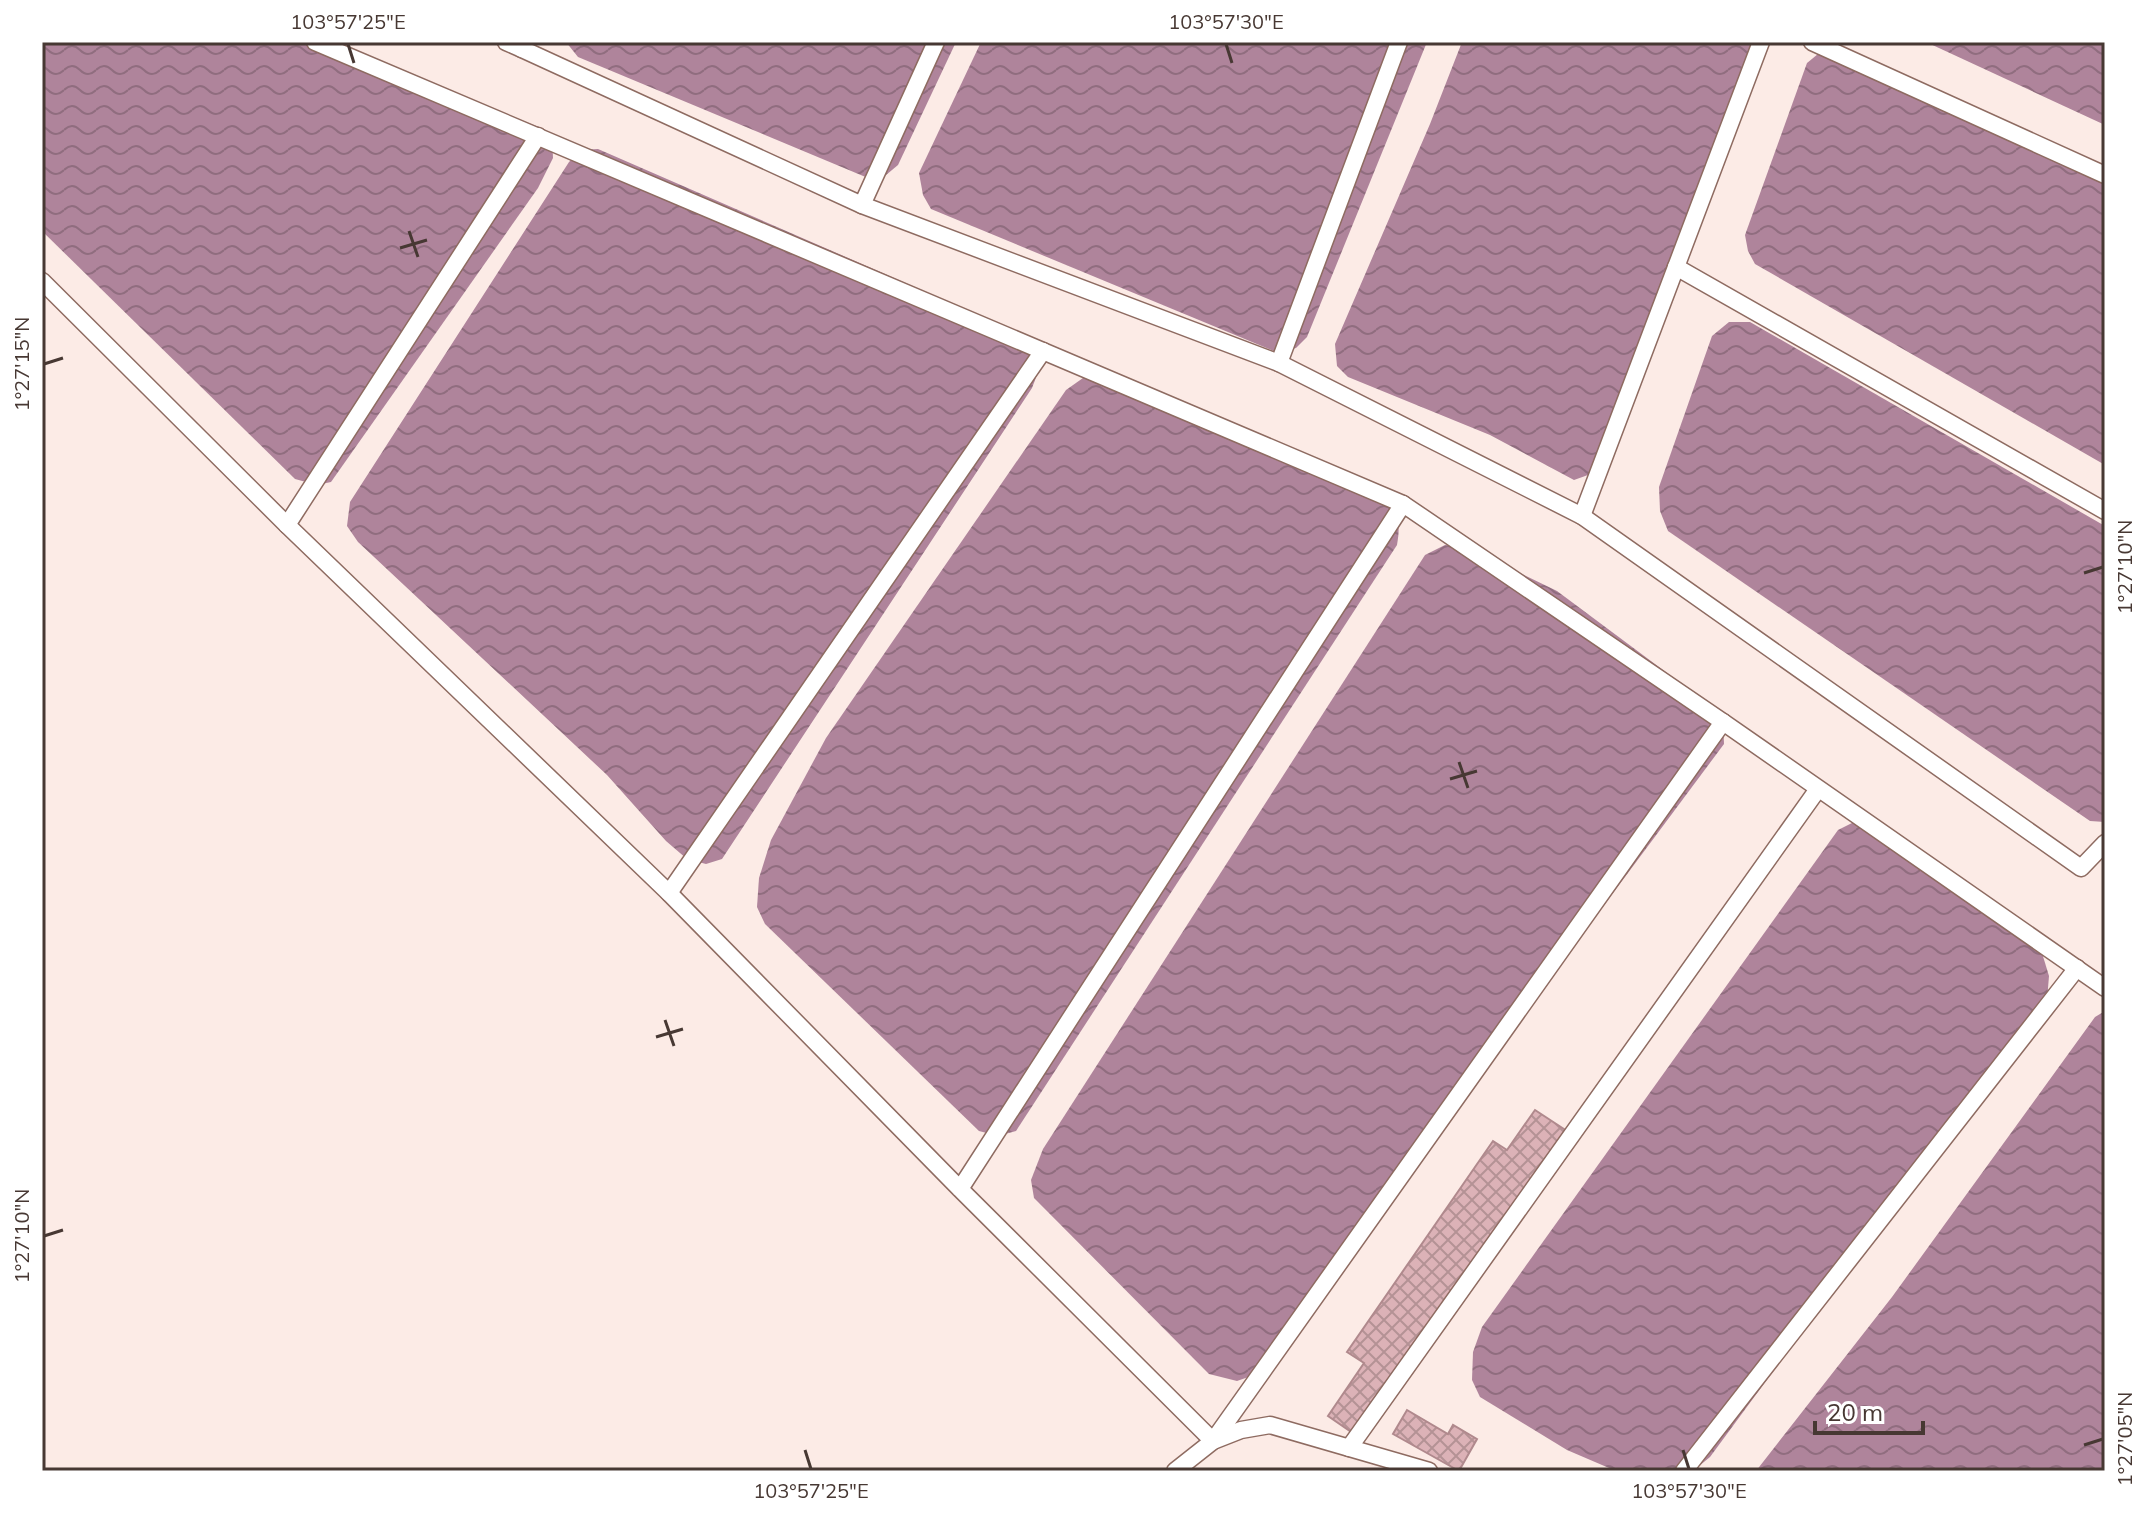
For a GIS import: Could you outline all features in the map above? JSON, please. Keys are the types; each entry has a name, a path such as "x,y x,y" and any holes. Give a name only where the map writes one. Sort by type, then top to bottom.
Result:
{"lane":[{"path":"315,42 1403,504 2105,988"},
{"path":"506,42 524,46 862,205 1279,363 1582,516 2081,868 2105,843"},
{"path":"862,205 936,42"},
{"path":"1279,363 1399,42"},
{"path":"1582,516 1761,42"},
{"path":"1812,42 2105,175"},
{"path":"287,525 538,136"},
{"path":"1676,267 2105,511"},
{"path":"42,281 287,525 669,893 1213,1441"},
{"path":"669,893 1043,351"},
{"path":"960,1189 1403,504"},
{"path":"1175,1471 1213,1441 1723,722"},
{"path":"1349,1448 1818,789"},
{"path":"1684,1471 2077,968"},
{"path":"1213,1441 1241,1430 1270,1425 1429,1471"}],"water":[{"path":"42,42 332,42 541,128 552,138 553,158 538,188 331,482 317,485 295,479 42,231"},
{"path":"566,42 956,42 898,165 886,175 868,178 578,57"},
{"path":"981,42 1427,42 1307,337 1296,348 1276,352 931,209 923,195 919,173"},
{"path":"1462,42 1770,42 1602,463 1588,475 1574,480 1490,435 1348,377 1337,366 1335,344"},
{"path":"1926,42 2105,42 2105,125"},
{"path":"1838,52 2105,166 2105,465 1755,264 1745,235 1807,63 1818,54"},
{"path":"598,149 1025,335 1038,360 1032,388 722,859 706,864 687,859 666,841 607,775 358,542 347,526 350,502 569,162 581,150"},
{"path":"1729,322 1750,322 2105,526 2105,822 2090,821 1668,531 1660,511 1659,487 1712,336"},
{"path":"1101,375 1384,497 1397,519 1397,545 1016,1131 998,1136 979,1131 765,924 757,907 759,878 771,840 826,738 1066,390 1083,378"},
{"path":"1445,545 1466,547 1557,591 1714,708 1723,721 1724,744 1254,1375 1237,1381 1209,1374 1034,1198 1031,1180 1043,1149 1425,555"},
{"path":"1854,822 2042,953 2049,976 2047,1000 1710,1457 1693,1471 1616,1471 1567,1450 1480,1397 1472,1380 1473,1352 1482,1327 1838,830"},
{"path":"2105,1011 2105,1471 1756,1471 1892,1297 2095,1017"}],"building":[{"path":"1535,1110 1573,1135 1363,1440 1328,1416 1364,1363 1347,1352 1493,1141 1507,1150"},
{"path":"1407,1410 1448,1434 1453,1425 1477,1439 1459,1471 1393,1434"}]}
